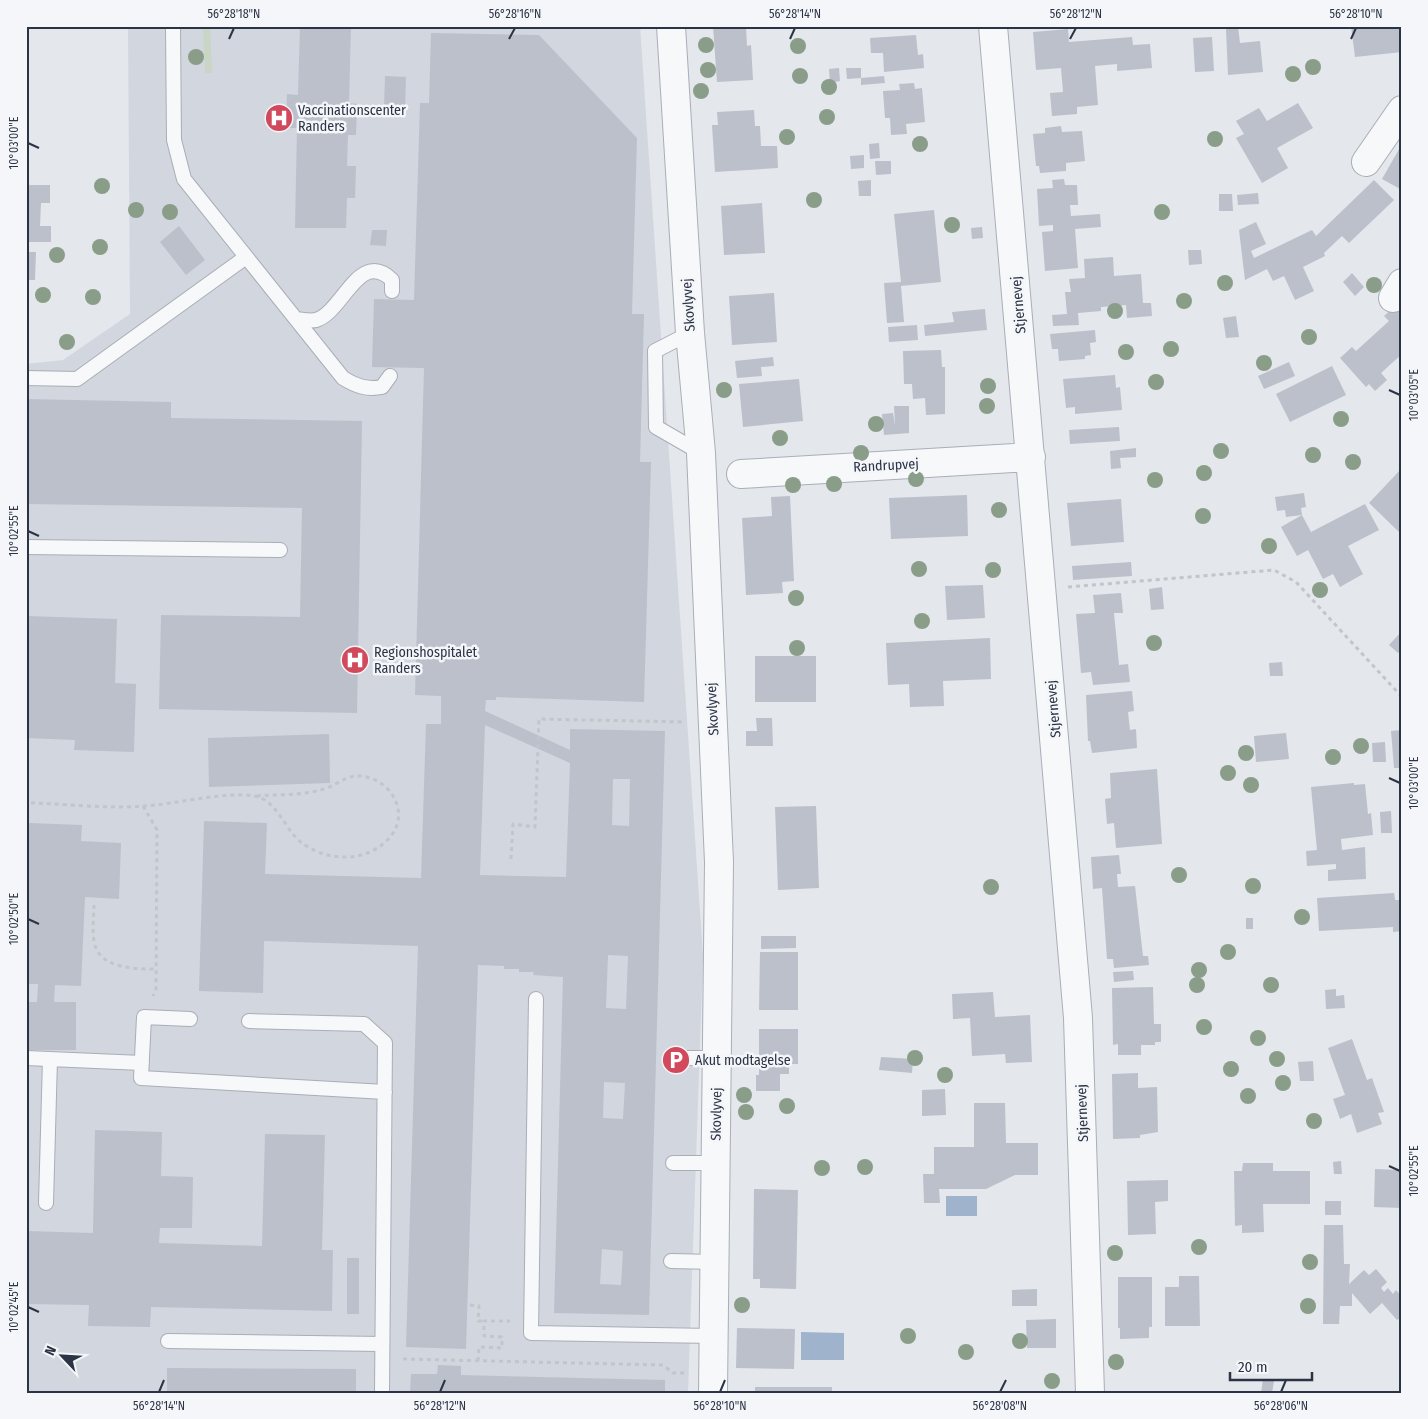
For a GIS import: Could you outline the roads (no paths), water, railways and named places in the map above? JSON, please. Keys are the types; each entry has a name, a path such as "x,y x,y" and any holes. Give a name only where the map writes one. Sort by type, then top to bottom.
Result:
{"street":[{"name":"Stjernevej","path":"993,26 1043,589 1078,1018 1090,1393"},
{"name":"Skovlyvej","path":"670,27 690,333 701,453 719,862 713,1393"},
{"path":"1366,162 1402,110"},
{"name":"Randrupvej","path":"741,474 1031,457"}],"lane":[{"path":"173,26 174,140 184,179 343,378 356,386 371,390 382,387 390,376"},
{"path":"26,378 77,379 246,257"},
{"path":"296,318 316,320 330,311 357,279 368,272 376,271 386,274 392,280 392,291"},
{"path":"690,333 655,351 656,427 701,453"},
{"path":"26,547 280,550"},
{"path":"536,999 531,1333 714,1336"},
{"path":"190,1019 144,1017 141,1078 385,1092"},
{"path":"249,1021 364,1024 385,1042 382,1393"},
{"path":"26,1058 142,1063"},
{"path":"672,1058 717,1058"},
{"path":"46,1203 50,1059"},
{"path":"673,1162 716,1163"},
{"path":"671,1262 714,1262"},
{"path":"168,1340 382,1344"}],"water":[{"path":"946,1196 977,1196 977,1216 946,1216"},
{"path":"801,1332 844,1333 844,1360 801,1360"}],"place":[{"name":"Vaccinationscenter Randers","path":"279,118"},
{"name":"Regionshospitalet Randers","path":"355,660"},
{"name":"Akut modtagelse","path":"676,1060"}]}
